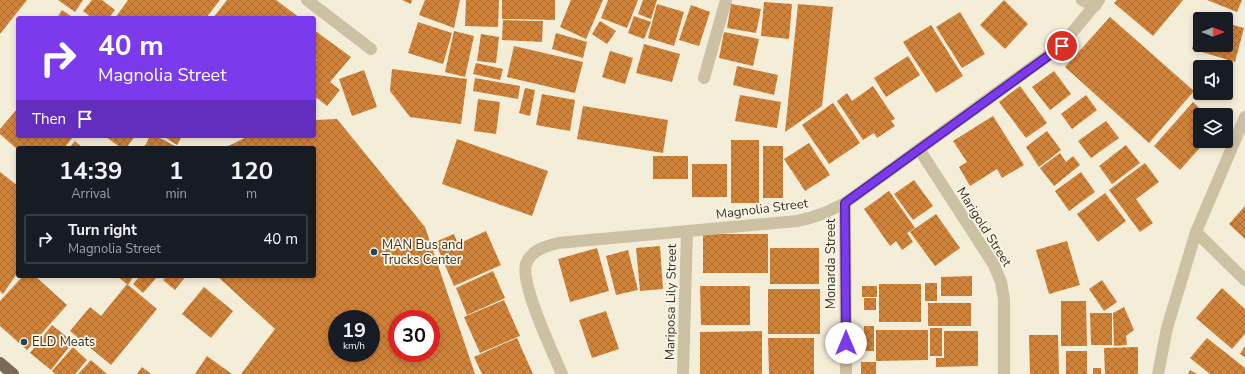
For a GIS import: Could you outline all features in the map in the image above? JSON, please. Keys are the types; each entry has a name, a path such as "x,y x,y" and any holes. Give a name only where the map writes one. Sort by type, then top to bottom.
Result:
{"main road":[{"path":"0,363 13,374"}],"street":[{"path":"307,0 371,49"},
{"path":"704,78 726,0"},
{"path":"1082,0 1097,3"},
{"name":"Magnolia Street","path":"562,374 533,303 526,280 526,264 532,254 545,247 558,243 797,221 812,218 828,212 845,203 1062,46 1097,3"},
{"path":"1158,374 1167,328 1196,232 1245,117"},
{"name":"Marigold Street","path":"919,149 994,265 1001,282 1004,300 1004,374"},
{"name":"Monarda Street","path":"845,203 846,374"},
{"name":"Mariposa Lily Street","path":"683,374 686,231"},
{"path":"1196,232 1245,280"}],"building":[{"path":"0,0 27,0 0,34"},
{"path":"58,0 83,0 75,12"},
{"path":"92,0 102,0 115,10 110,16 89,16 83,11"},
{"path":"128,0 220,0 208,16 116,16"},
{"path":"227,0 276,0 297,16 215,16"},
{"path":"402,0 412,0 411,4"},
{"path":"425,0 460,0 454,28 419,15"},
{"path":"466,0 499,0 498,27 465,26"},
{"path":"502,0 555,0 555,20 502,19"},
{"path":"571,0 603,0 586,39 560,27"},
{"path":"608,0 638,0 627,28 601,18"},
{"path":"643,0 657,0 651,19 638,14"},
{"path":"1004,0 1028,24 1005,49 980,25"},
{"path":"1117,0 1183,0 1153,36 1114,3"},
{"path":"1207,0 1242,0 1237,12"},
{"path":"764,2 792,4 789,39 761,36"},
{"path":"657,4 684,12 674,46 648,38"},
{"path":"731,4 761,9 756,33 727,28"},
{"path":"798,4 833,7 822,106 785,132"},
{"path":"691,5 710,12 699,46 679,40"},
{"path":"62,10 71,16 58,16"},
{"path":"960,12 985,54 962,68 936,27"},
{"path":"634,16 651,22 644,39 628,33"},
{"path":"1110,17 1193,90 1193,92 1149,143 1065,67"},
{"path":"503,20 543,21 542,42 502,40"},
{"path":"600,21 616,31 607,44 592,34"},
{"path":"418,22 452,33 443,64 408,53"},
{"path":"931,25 963,76 936,93 903,42"},
{"path":"1233,25 1244,28 1235,62 1233,60 1202,52 1233,52"},
{"path":"316,31 351,57 330,82 340,90 327,106 317,98 316,99"},
{"path":"454,31 474,36 465,77 445,72"},
{"path":"724,32 759,39 753,66 719,58"},
{"path":"556,33 587,42 583,58 552,49"},
{"path":"481,34 499,37 496,63 477,61"},
{"path":"644,44 680,54 672,82 636,73"},
{"path":"514,46 583,62 575,93 507,77"},
{"path":"610,51 633,58 625,84 602,77"},
{"path":"908,56 920,75 886,97 874,78"},
{"path":"476,63 503,69 500,80 473,74"},
{"path":"737,66 778,75 774,95 733,85"},
{"path":"392,69 467,79 461,124 410,117 390,91"},
{"path":"364,70 377,107 352,116 339,79"},
{"path":"1054,71 1071,94 1050,110 1032,87"},
{"path":"475,78 520,86 518,99 473,91"},
{"path":"873,86 895,119 891,121 895,126 877,138 874,133 863,140 837,101 847,93 852,101"},
{"path":"1020,86 1047,123 1026,138 999,102"},
{"path":"525,88 535,90 530,116 519,113"},
{"path":"542,94 575,100 570,131 536,125"},
{"path":"740,95 781,102 777,128 735,121"},
{"path":"1086,95 1097,110 1072,129 1061,114"},
{"path":"478,99 500,102 496,134 474,131"},
{"path":"1193,102 1199,108 1193,108 1193,148 1200,148 1180,170 1154,146"},
{"path":"833,103 860,143 829,164 802,125"},
{"path":"583,106 668,120 663,153 577,139"},
{"path":"16,110 16,138 72,138 66,146 16,146 16,148 0,134 0,129"},
{"path":"993,116 1024,165 1002,178 997,169 970,186 959,167 967,162 953,141"},
{"name":"MAN Bus and Trucks Center","path":"337,119 425,227 475,374 241,374 275,329 219,278 316,278 316,146 228,146 245,138 316,138 316,120"},
{"path":"1106,121 1119,138 1091,158 1078,141"},
{"path":"1047,131 1061,150 1039,167 1026,147"},
{"path":"108,138 134,138 128,146 118,146"},
{"path":"149,138 160,138 175,146 145,146"},
{"path":"166,138 181,138 177,145"},
{"path":"457,139 548,171 532,216 442,184"},
{"path":"731,140 759,140 759,203 731,203"},
{"path":"75,141 81,146 71,146"},
{"path":"809,143 830,175 805,191 784,159"},
{"path":"1126,145 1140,163 1112,184 1099,166"},
{"path":"763,146 783,146 783,198 763,198"},
{"path":"1060,153 1066,162 1073,156 1080,165 1054,186 1040,168"},
{"path":"653,156 688,156 688,179 653,179"},
{"path":"1145,163 1159,182 1136,199 1153,223 1140,232 1109,190"},
{"path":"692,164 727,164 727,197 692,197"},
{"path":"0,172 16,184 16,275 3,294 0,291"},
{"path":"1081,172 1095,192 1069,211 1055,191"},
{"path":"914,180 933,206 913,220 894,194"},
{"path":"889,191 915,228 907,233 913,242 902,250 896,241 890,246 864,209"},
{"path":"1105,193 1126,221 1098,242 1077,214"},
{"path":"1245,206 1245,239 1229,224"},
{"path":"936,214 960,248 935,266 910,232"},
{"path":"486,231 501,265 454,286 435,242 454,234 458,244"},
{"path":"703,234 768,234 768,273 703,273"},
{"path":"1067,241 1080,285 1049,294 1036,250"},
{"path":"660,246 663,289 640,291 636,248"},
{"path":"597,248 609,291 570,302 558,259"},
{"path":"770,248 819,248 819,284 770,284"},
{"path":"628,250 638,290 616,295 606,256"},
{"path":"493,271 505,298 467,315 456,288"},
{"path":"972,276 972,296 941,296 941,277"},
{"path":"21,278 37,278 67,305 27,350 0,326 0,301"},
{"path":"119,278 133,278 128,285"},
{"path":"138,278 156,278 143,293 133,284"},
{"path":"164,278 184,278 175,290 163,280"},
{"path":"1102,280 1117,302 1104,311 1089,289"},
{"path":"925,283 937,283 937,301 925,301"},
{"path":"127,284 157,309 111,365 70,331 90,307 101,316"},
{"path":"879,284 921,284 921,322 879,322"},
{"path":"700,286 750,286 750,325 701,325"},
{"path":"862,286 877,286 877,297 862,297"},
{"path":"204,287 233,311 211,338 182,314"},
{"path":"1222,288 1245,309 1245,334 1232,349 1196,318"},
{"path":"768,289 820,289 820,334 768,334"},
{"path":"864,298 876,298 876,310 864,310"},
{"path":"504,300 520,336 480,353 464,317"},
{"path":"1061,301 1086,301 1087,346 1061,346"},
{"path":"928,303 971,303 971,326 928,326"},
{"path":"1124,307 1134,330 1126,336 1127,345 1114,346 1113,313"},
{"path":"606,311 619,349 592,358 579,320"},
{"path":"1090,313 1112,313 1112,345 1091,345"},
{"path":"52,325 73,342 51,370 30,353"},
{"path":"864,326 874,326 874,351 864,351"},
{"path":"930,328 942,328 942,356 930,356"},
{"path":"876,330 928,330 928,360 876,361"},
{"path":"762,331 762,374 700,374 700,332"},
{"path":"944,331 978,331 978,366 936,367 936,358 944,358"},
{"path":"1029,335 1058,335 1059,374 1030,374"},
{"path":"517,338 533,374 482,374 474,357"},
{"path":"768,338 814,338 814,374 769,374"},
{"path":"1207,338 1245,368 1245,374 1210,374 1190,358"},
{"path":"1245,346 1245,357 1240,354"},
{"path":"73,347 87,360 75,374 55,374 52,371"},
{"path":"1138,347 1138,374 1105,374 1104,348"},
{"path":"1066,351 1087,351 1087,374 1066,374"},
{"path":"207,356 232,374 195,374"},
{"path":"91,360 107,374 78,374"},
{"path":"861,362 876,362 876,374 861,374"},
{"path":"142,367 151,374 137,374"},
{"path":"1093,368 1101,368 1101,374 1093,374"},
{"path":"1190,370 1197,374 1188,374"}],"place":[{"name":"MAN Bus and Trucks Center","path":"374,252"},
{"name":"ELD Meats","path":"24,342"}],"route":[{"path":"846,343 845,203 1062,46"}]}
